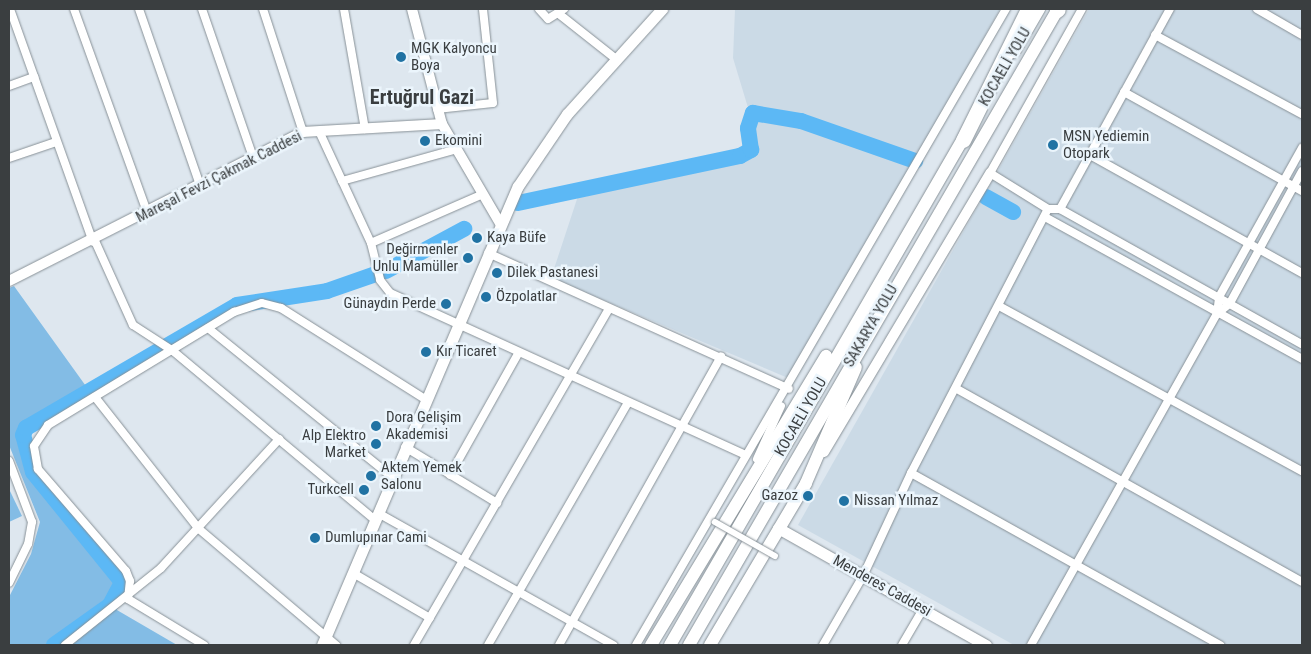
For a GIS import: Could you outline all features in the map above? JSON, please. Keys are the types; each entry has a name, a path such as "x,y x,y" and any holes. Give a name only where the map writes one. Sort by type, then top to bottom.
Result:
{"highway":[{"path":"962,140 1028,9"},
{"name":"KOCAELİ YOLU","path":"670,645 903,237 1039,9"},
{"name":"SAKARYA YOLU","path":"689,645 878,313 1058,9"},
{"path":"651,645 748,480 903,237"},
{"path":"710,645 806,483 878,313"}],"main road":[{"path":"324,642 425,398 488,253 539,151 657,11"},
{"name":"Menderes Caddesi","path":"778,528 984,645"}],"street":[{"path":"10,9 56,142 94,241 133,325 173,351 376,517 463,561 613,645"},
{"path":"74,9 147,212"},
{"path":"138,9 200,185"},
{"path":"202,9 253,158"},
{"path":"263,9 303,132"},
{"path":"344,9 365,129"},
{"path":"412,9 442,124 501,225"},
{"path":"437,110 493,103 484,9"},
{"path":"539,9 546,19 561,12 616,59"},
{"path":"636,645 745,454 790,386 1006,9"},
{"path":"806,483 990,173 1082,9"},
{"path":"1060,209 1170,9"},
{"path":"1257,9 1302,35"},
{"path":"1156,35 1302,114"},
{"path":"9,86 34,77"},
{"path":"1124,92 1302,191"},
{"name":"Mareşal Fevzi Çakmak Caddesi","path":"9,281 94,241 303,132 442,124"},
{"path":"319,131 371,243 384,287 456,327 684,429 745,454"},
{"path":"9,158 56,142"},
{"path":"1217,314 1219,297 1302,148"},
{"path":"342,181 457,149"},
{"path":"1090,155 1302,273"},
{"path":"1031,645 1217,314 1230,303 1302,171"},
{"path":"990,173 1046,213 1217,314 1302,359"},
{"path":"371,243 483,194"},
{"path":"823,645 863,576 910,473 956,389 1046,213 1060,209 1302,344"},
{"path":"488,253 609,308 790,386"},
{"path":"128,599 130,582 126,571 38,469 34,457 39,434 95,397 208,328 250,305 276,306 425,398"},
{"path":"999,306 1168,400 1302,471"},
{"path":"414,645 571,377 609,308"},
{"path":"208,328 392,477"},
{"path":"450,475 518,354"},
{"path":"559,645 684,429 721,356"},
{"path":"748,480 790,386"},
{"path":"956,389 1302,582"},
{"path":"95,397 199,529 324,642 336,645"},
{"path":"488,645 628,403"},
{"path":"65,645 128,599 199,529 279,439"},
{"path":"405,447 497,503"},
{"path":"9,461 32,522 28,544 9,583"},
{"path":"910,473 1075,567 1220,645"},
{"path":"715,522 775,556"},
{"path":"353,574 430,618"},
{"path":"128,599 204,645"},
{"path":"902,645 923,609"}],"shaded area":[{"path":"735,9 1000,9 915,161 802,119 749,111 733,58"},
{"path":"1089,9 1302,9 1302,645 1014,645 798,525"},
{"path":"754,115 801,123 915,161 788,378 551,278 579,193 749,155 755,146 750,127"},
{"path":"14,286 88,389 26,428 23,435 29,466 120,577 120,594 110,606 177,645 9,645 9,597 31,554 40,522 9,445 9,288"},
{"path":"9,489 22,516 9,522"}],"waterway":[{"path":"518,203 740,156 751,150 748,128 753,113 801,121 915,161"},
{"path":"986,197 1013,212"},
{"path":"386,271 464,229"},
{"path":"54,645 110,605 122,582 33,472 23,435 26,428 237,305 327,291 373,275"}],"place":[{"name":"MGK Kalyoncu Boya","path":"401,57"},
{"name":"Ekomini","path":"425,141"},
{"name":"MSN Yediemin Otopark","path":"1053,145"},
{"name":"Kaya Büfe","path":"477,238"},
{"name":"Değirmenler Unlu Mamüller","path":"468,258"},
{"name":"Dilek Pastanesi","path":"497,273"},
{"name":"Özpolatlar","path":"486,297"},
{"name":"Günaydın Perde","path":"446,304"},
{"name":"Kır Ticaret","path":"426,352"},
{"name":"Dora Gelişim Akademisi","path":"376,426"},
{"name":"Alp Elektro Market","path":"376,444"},
{"name":"Aktem Yemek Salonu","path":"371,476"},
{"name":"Turkcell","path":"364,490"},
{"name":"Gazoz","path":"808,496"},
{"name":"Nissan Yılmaz","path":"844,501"},
{"name":"Dumlupınar Cami","path":"315,538"}],"district":[{"name":"Ertuğrul Gazi","path":"422,97"}]}
